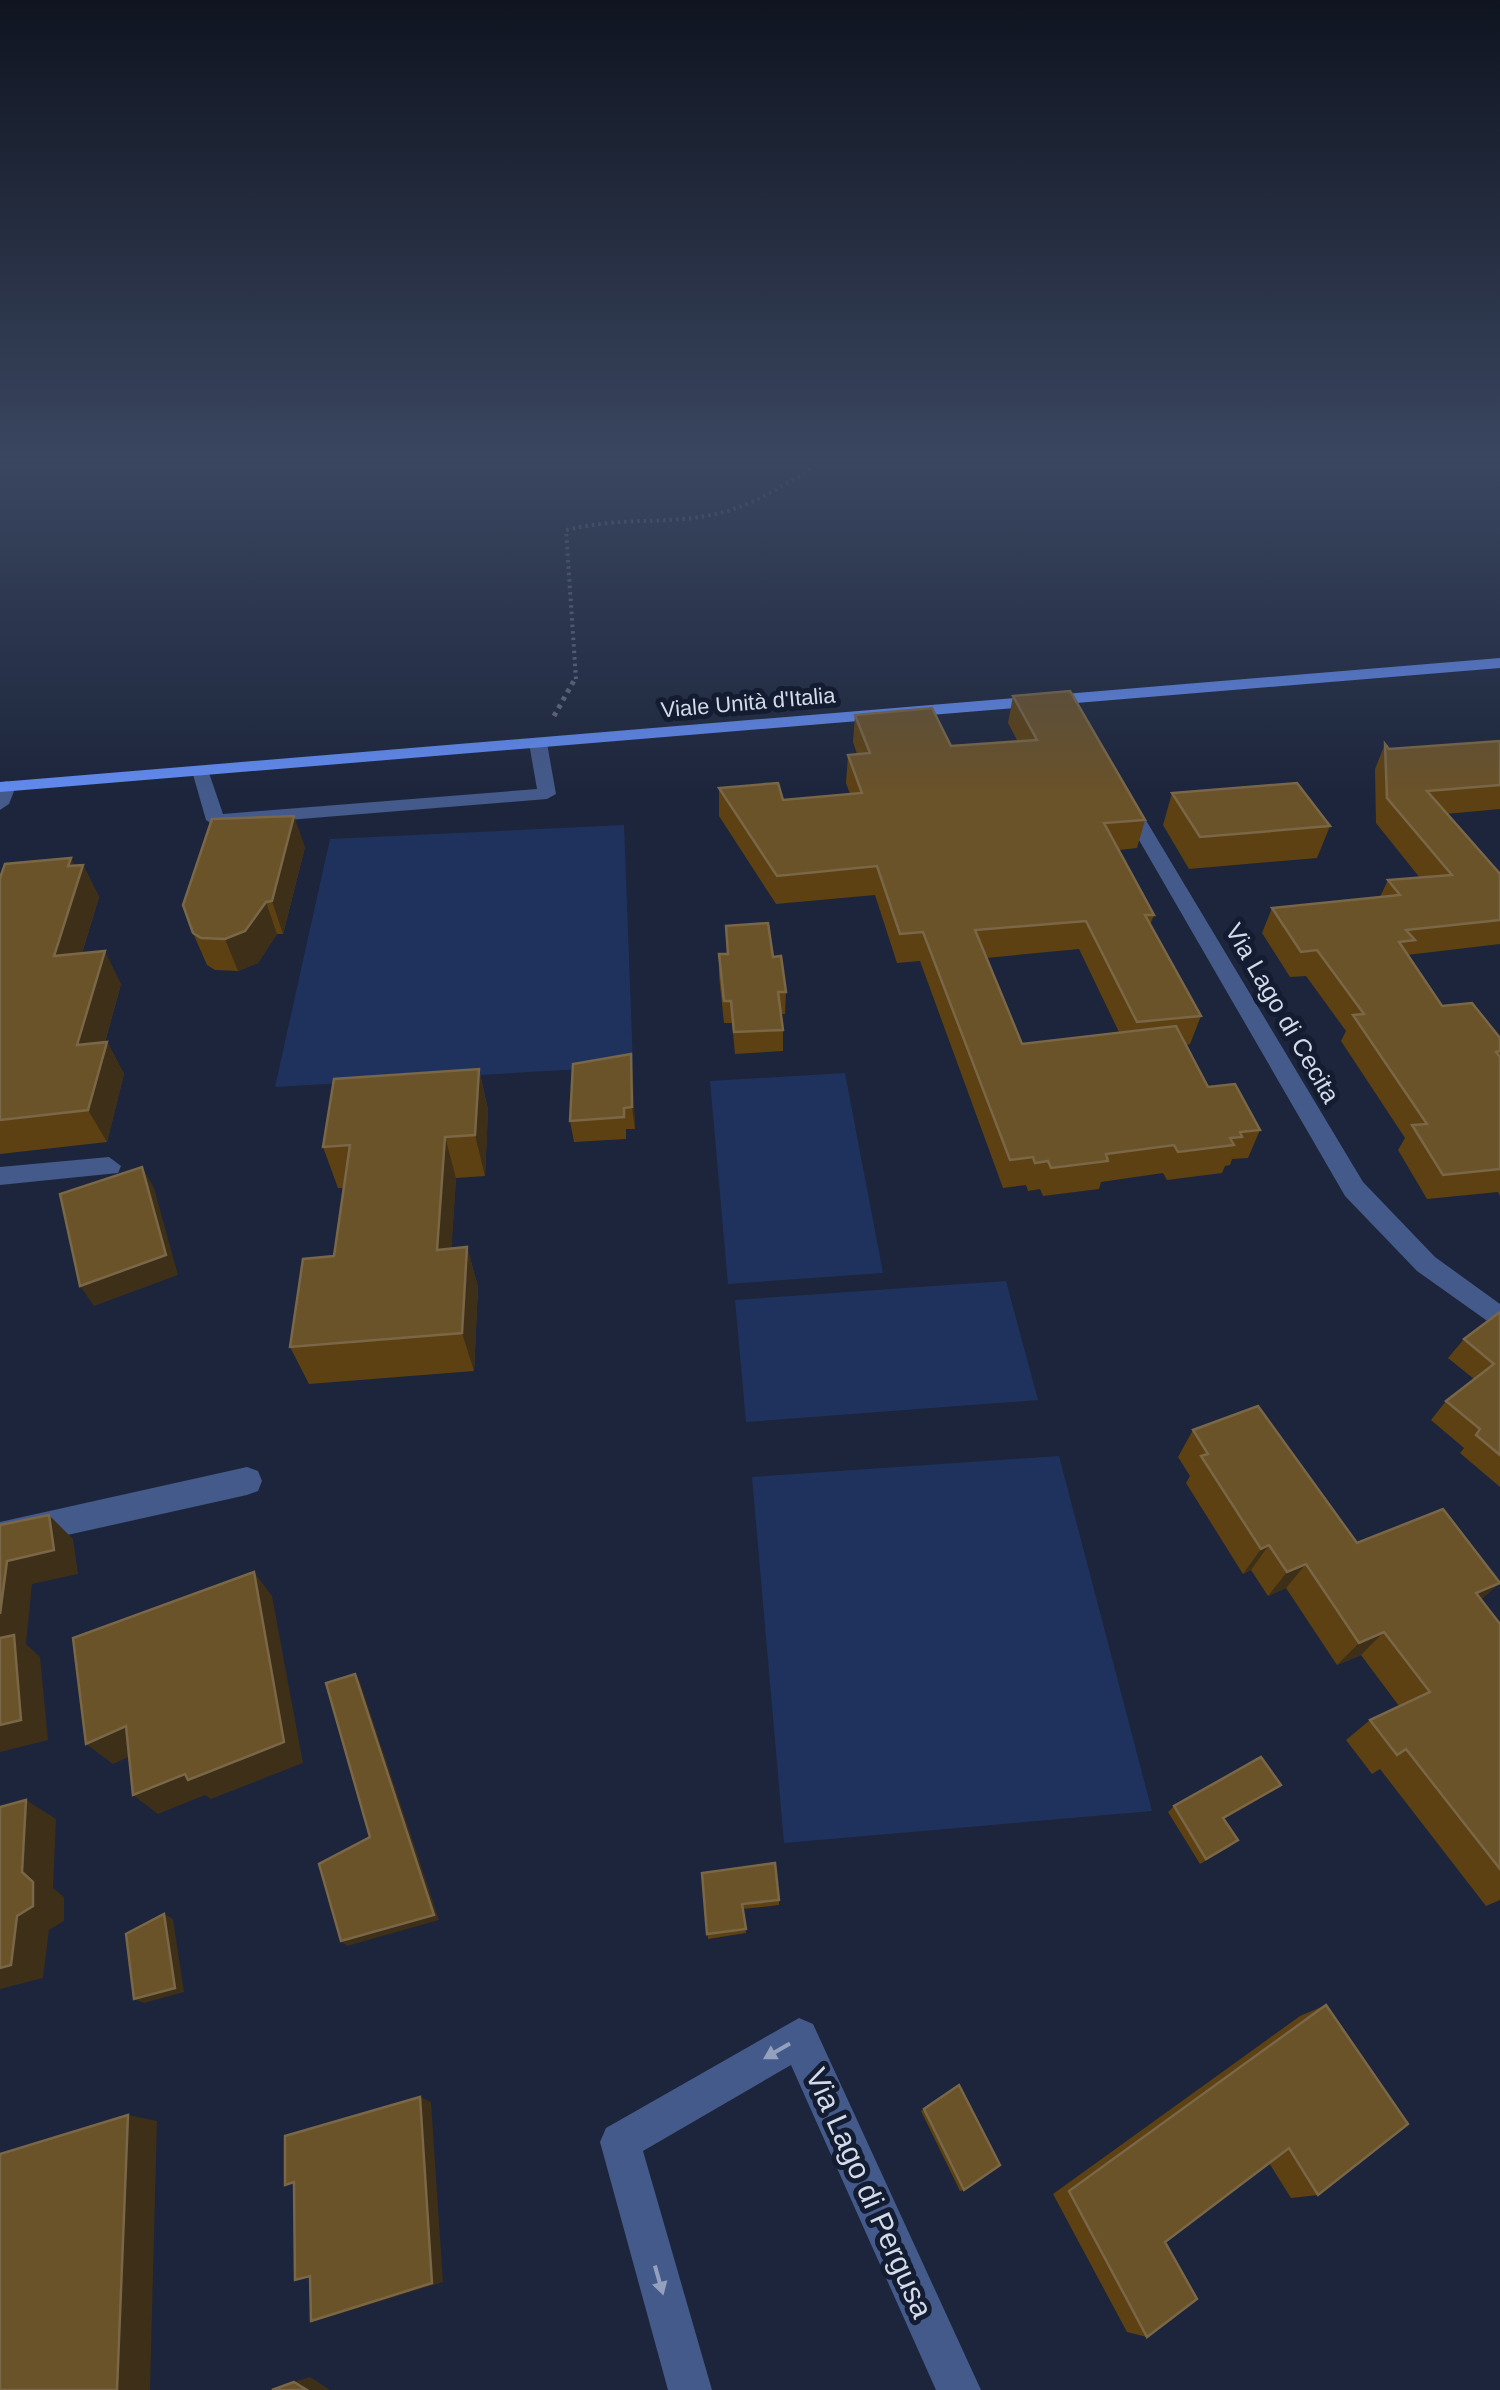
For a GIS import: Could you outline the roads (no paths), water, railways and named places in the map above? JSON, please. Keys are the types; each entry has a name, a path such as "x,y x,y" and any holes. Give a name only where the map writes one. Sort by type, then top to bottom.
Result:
{"main road":[{"name":"Viale Unità d'Italia","path":"2,792 538,743 1070,705 1500,663"}],"street":[{"path":"201,771 215,820 547,794 538,743"},
{"name":"Via Lago di Cecita","path":"1114,782 1354,1189 1426,1264 1500,1319"},
{"path":"0,1176 110,1166"},
{"path":"0,1536 247,1481"},
{"name":"Via Lago di Pergusa","path":"690,2390 620,2142 799,2038 958,2390"}]}
